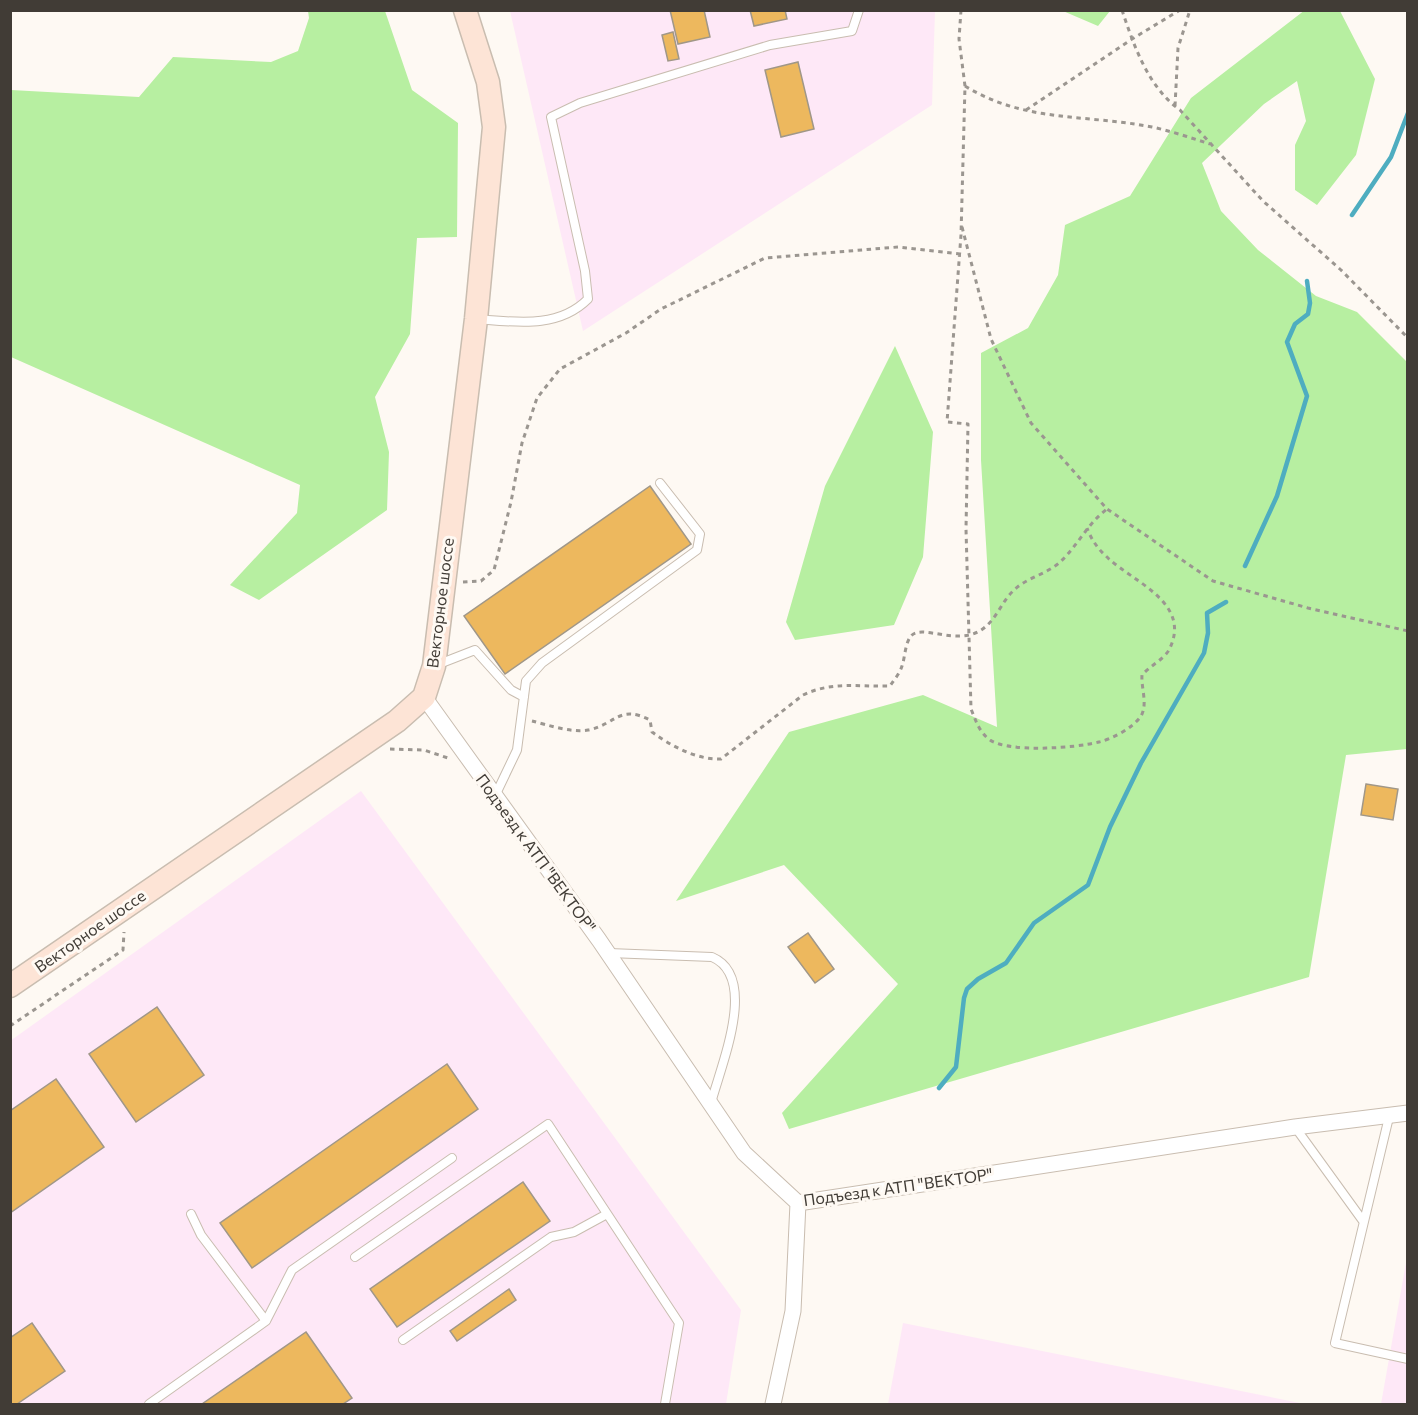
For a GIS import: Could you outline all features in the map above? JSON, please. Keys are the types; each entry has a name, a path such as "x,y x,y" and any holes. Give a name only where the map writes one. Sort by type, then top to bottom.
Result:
{"main road":[{"name":"Векторное шоссе","path":"10,986 397,721 424,698 434,666 476,319 494,127 488,82 465,10"}],"street":[{"name":"Подъезд к АТП \"ВЕКТОР\"","path":"424,698 608,953 744,1153 798,1203 1295,1127 1407,1113"},
{"path":"773,1404 793,1311 798,1203"}],"lane":[{"path":"476,319 526,323 550,320 579,309 588,299 585,271 551,117 580,103 770,45 852,30 859,10"},
{"path":"495,796 517,750 526,681 542,663 697,550 700,534 660,483"},
{"path":"434,666 475,651 512,690 524,697"},
{"path":"608,953 712,957 723,962 730,970 737,1004 711,1103"},
{"path":"1389,1117 1335,1343 1407,1359"},
{"path":"355,1257 548,1124 678,1323 665,1404"},
{"path":"1295,1127 1364,1221"},
{"path":"148,1404 266,1321 292,1270 452,1158"},
{"path":"191,1214 201,1235 266,1321"},
{"path":"403,1340 551,1237 574,1232 607,1214"}],"path":[{"path":"961,10 959,39 965,86 960,254 947,422 968,424 966,530 971,709 982,733 991,740 1007,746 1066,746 1098,742 1114,736 1141,716 1144,700 1142,675 1169,651 1173,620 1171,613 1155,592 1110,560 1094,544 1087,528"},
{"path":"1122,10 1132,39 1147,70 1167,101 1263,201 1341,270 1407,338"},
{"path":"1026,110 1132,39 1180,10"},
{"path":"1175,107 1178,48 1190,10"},
{"path":"965,86 990,101 1026,110 1153,127 1211,145"},
{"path":"961,223 991,339 1031,423 1107,509 1219,583 1407,631"},
{"path":"444,576 466,583 481,581 494,570 511,502 522,443 537,398 560,369 626,333 661,309 765,258 898,247 960,254"},
{"path":"521,718 556,728 588,730 627,713 638,713 650,720 652,732 663,741 707,759 721,759 803,695 818,688 838,684 890,686 902,669 910,637 918,631 930,631 941,637 970,635 984,628 1012,591 1063,559 1087,528 1107,509"},
{"path":"389,749 424,750 456,762"},
{"path":"10,1026 123,950 124,924"}],"shaded area":[{"path":"510,11 935,11 932,105 583,331"},
{"path":"361,791 741,1310 726,1404 11,1404 10,1041"},
{"path":"1407,1257 1407,1404 1381,1404"},
{"path":"903,1323 1305,1404 888,1404"}],"green space":[{"path":"1110,10 1098,26 1063,11"},
{"path":"1305,10 1340,11 1375,79 1356,155 1317,205 1295,190 1295,145 1306,121 1297,81 1264,104 1202,163 1221,211 1258,250 1316,296 1357,312 1407,362 1407,749 1346,755 1309,977 789,1129 782,1113 898,984 784,865 676,901 789,732 923,695 997,727 981,460 981,353 1028,328 1058,275 1065,225 1130,196 1191,98"},
{"path":"308,11 385,11 412,90 458,123 457,237 417,238 410,334 375,397 389,452 387,510 259,600 230,585 297,513 300,485 11,357 11,90 139,97 173,57 271,62 298,51 309,18"},
{"path":"895,346 933,432 923,557 894,625 795,640 786,622 825,486"}],"building":[{"path":"670,10 704,10 710,37 678,44"},
{"path":"750,10 785,10 787,19 754,26"},
{"path":"673,32 679,59 668,61 662,35"},
{"path":"798,62 814,129 781,137 765,70"},
{"path":"650,486 691,544 505,674 464,616"},
{"path":"1366,784 1398,789 1393,820 1361,815"},
{"path":"808,933 834,969 815,983 788,947"},
{"path":"157,1007 204,1075 136,1122 89,1054"},
{"path":"447,1064 478,1109 252,1268 220,1223"},
{"path":"56,1079 104,1147 10,1213 10,1111"},
{"path":"523,1182 550,1221 397,1327 370,1289"},
{"path":"509,1289 516,1300 457,1341 450,1331"},
{"path":"32,1323 65,1371 17,1404 10,1404 10,1338"},
{"path":"306,1332 352,1398 343,1404 202,1404"}],"waterway":[{"path":"1352,215 1391,157 1408,113"},
{"path":"1245,566 1277,496 1307,396 1287,342 1295,324 1308,314 1310,303 1307,281"},
{"path":"939,1088 956,1067 967,989 978,979 1006,963 1034,923 1088,885 1110,827 1141,763 1204,653 1208,633 1207,613 1226,602"}]}
